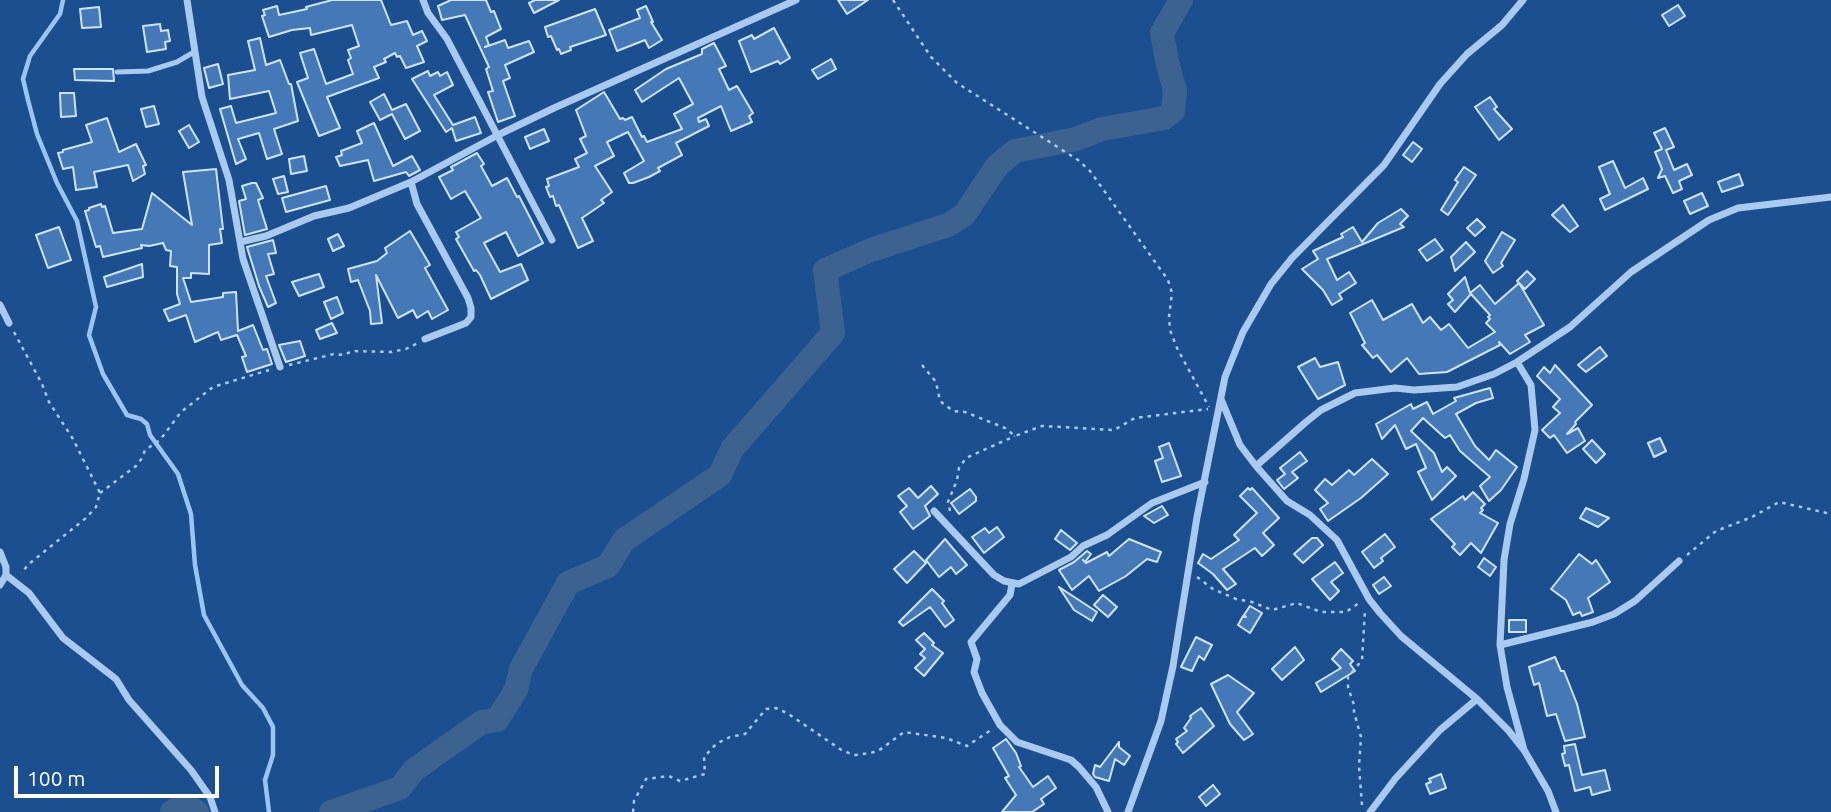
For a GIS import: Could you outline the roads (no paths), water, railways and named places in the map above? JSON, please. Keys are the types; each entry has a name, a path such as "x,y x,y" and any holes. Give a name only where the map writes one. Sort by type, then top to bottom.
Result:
{"street":[{"path":"187,0 202,97 229,180 248,276 281,367"},
{"path":"423,0 428,13 447,39 552,240"},
{"path":"240,242 266,236 314,216 349,208 411,182 498,135 796,0"},
{"path":"1128,811 1160,722 1173,666 1220,399 1233,354 1271,284 1292,258 1384,165 1440,84 1467,54 1502,25 1522,0"},
{"path":"411,182 416,204 471,308 471,317 466,323 425,339"},
{"path":"1256,466 1313,416 1355,393 1395,388 1414,390 1457,387 1494,374 1517,362 1570,327 1630,272 1709,220 1738,208 1831,197"},
{"path":"0,305 9,323"},
{"path":"1517,362 1531,385 1535,430 1510,524 1504,560 1500,645 1507,687 1524,750"},
{"path":"1220,399 1240,445 1287,501 1326,528 1337,540 1366,594 1380,613 1401,636 1477,699 1508,730 1524,750 1548,791 1556,812"},
{"path":"934,511 994,575 1012,584 1025,583 1071,557 1083,546 1107,535 1152,503 1205,482"},
{"path":"0,552 6,567 6,575 0,585"},
{"path":"1500,645 1594,622 1614,614 1635,601 1679,561"},
{"path":"6,575 15,580 41,608 63,638 116,679 129,700 191,770 211,797 215,812"},
{"path":"1012,584 1010,596 971,642 977,659 974,672 1000,725 1017,742 1071,760 1096,787 1108,812"},
{"path":"1370,812 1395,779 1440,730 1477,699"}],"lane":[{"path":"117,72 148,71 177,62 194,52"}],"waterway":[{"path":"63,0 60,14 30,56 23,79 28,100 37,134 57,183 77,221 96,307 89,335 103,374 127,415 147,424 150,435 178,474 191,514 195,565 204,615 242,685 263,708 273,727 273,755 265,780 269,812"},
{"path":"331,812 400,788 414,770 482,722 497,720 516,690 521,669 568,583 608,566 624,540 720,475 732,449 833,333 825,270 871,250 948,225 964,215 997,166 1015,151 1076,139 1102,129 1164,118 1173,111 1175,91 1162,33 1181,0"},
{"path":"346,807 350,812"},
{"path":"172,812 176,809 197,812"}]}
